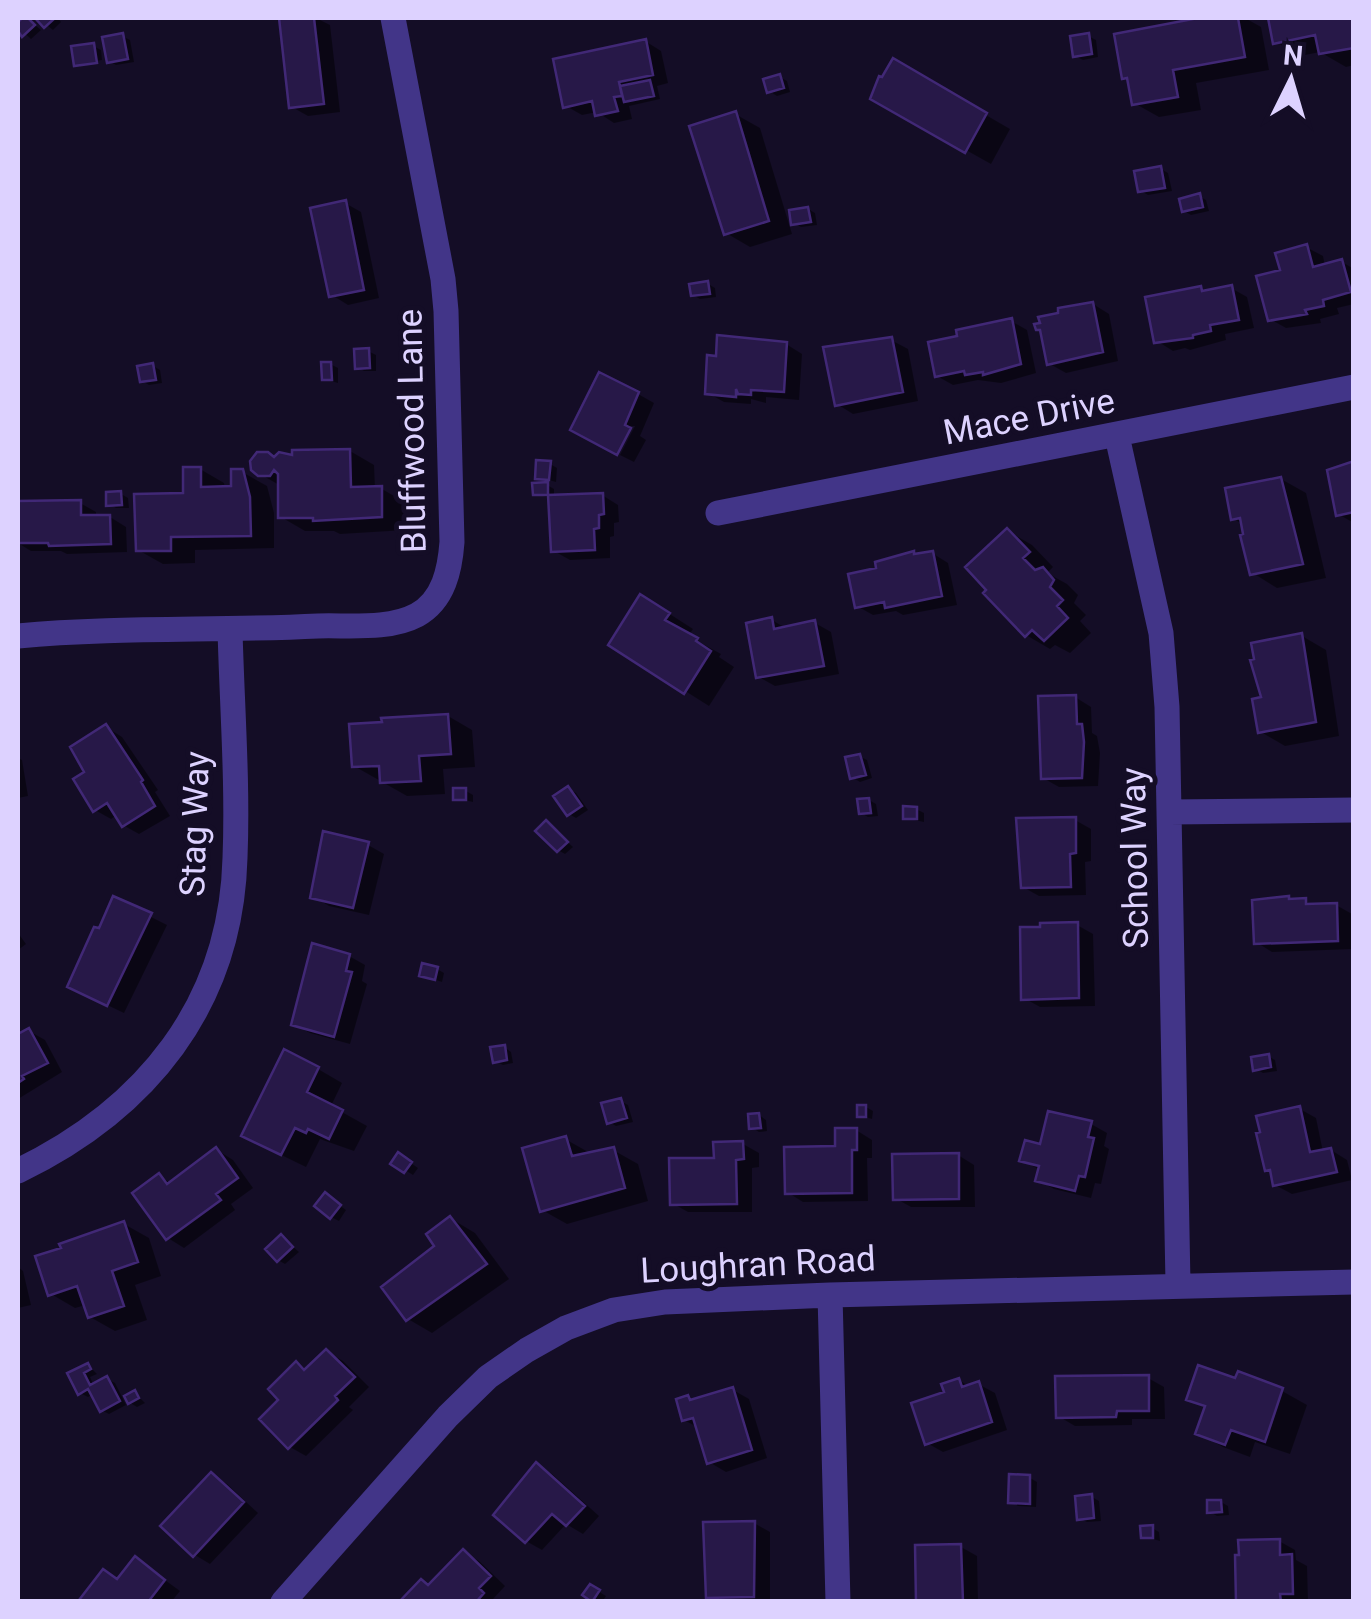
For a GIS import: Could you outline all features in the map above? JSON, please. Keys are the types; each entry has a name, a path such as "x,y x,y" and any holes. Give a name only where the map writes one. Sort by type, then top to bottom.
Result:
{"street":[{"name":"Bluffwood Lane","path":"18,636 76,630 230,630 392,623 419,614 440,592 450,570 452,542 443,278 393,18"},
{"name":"Mace Drive","path":"718,512 1354,387"},
{"name":"School Way","path":"1117,436 1161,633 1168,707 1178,1284"},
{"name":"Stag Way","path":"18,1171 54,1153 142,1086 179,1039 206,992 225,930 236,861 230,630"},
{"path":"1170,812 1354,810"},
{"name":"Loughran Road","path":"283,1602 448,1416 488,1378 566,1328 614,1310 664,1302 830,1295 1354,1282"},
{"path":"830,1295 838,1602"}],"building":[{"path":"22,18 35,25 22,37 18,22"},
{"path":"35,18 55,18 44,28"},
{"path":"279,18 314,18 324,104 289,108"},
{"path":"1198,18 1238,18 1245,57 1173,70 1178,97 1132,105 1127,78 1122,79 1114,34"},
{"path":"1268,18 1354,18 1354,48 1319,54 1315,35 1273,44"},
{"path":"123,33 128,59 107,63 102,37"},
{"path":"1089,33 1092,54 1073,57 1070,36"},
{"path":"646,39 653,75 619,82 622,96 614,97 618,111 595,116 592,101 563,108 553,59"},
{"path":"94,43 97,63 74,66 71,46"},
{"path":"893,58 987,113 965,153 870,99 879,76"},
{"path":"780,74 784,88 767,93 763,79"},
{"path":"650,80 654,96 624,102 620,86"},
{"path":"736,111 769,221 724,235 689,126"},
{"path":"1161,166 1165,188 1138,192 1134,171"},
{"path":"1200,193 1203,207 1182,212 1179,199"},
{"path":"346,200 364,290 329,297 310,208"},
{"path":"808,207 811,222 791,225 789,210"},
{"path":"1307,244 1313,267 1342,259 1351,292 1323,300 1324,306 1305,310 1307,314 1268,321 1256,276 1280,270 1275,253"},
{"path":"708,281 710,294 691,296 689,284"},
{"path":"1232,285 1239,320 1210,325 1211,331 1193,338 1154,343 1145,297 1201,286 1202,291"},
{"path":"1093,302 1103,352 1047,365 1040,330 1034,324 1040,323 1038,317 1058,313 1058,308"},
{"path":"1012,318 1021,364 983,375 965,375 964,371 935,377 928,342 957,336 956,330"},
{"path":"717,335 787,342 784,392 751,390 751,395 738,394 736,389 736,397 705,394 707,355 716,356"},
{"path":"892,337 903,392 835,406 823,347"},
{"path":"369,348 370,368 355,369 354,349"},
{"path":"321,362 331,362 332,380 322,380"},
{"path":"153,363 156,380 140,382 137,366"},
{"path":"599,372 639,392 625,425 631,428 617,455 570,430"},
{"path":"350,449 351,487 382,486 382,517 313,521 278,518 278,474 274,470 270,476 258,476 251,470 250,461 257,452 268,452 274,457 279,452 292,455 292,450"},
{"path":"536,460 551,461 549,480 535,479"},
{"path":"1354,461 1354,512 1336,516 1327,470"},
{"path":"183,467 201,467 201,487 231,486 231,469 243,469 250,497 251,536 171,537 171,551 136,551 134,494 183,493"},
{"path":"1281,477 1303,564 1250,575 1240,518 1231,520 1225,488"},
{"path":"548,482 548,495 533,495 532,483"},
{"path":"121,491 122,505 106,506 106,492"},
{"path":"603,493 604,514 599,515 599,528 594,529 595,550 551,552 548,495"},
{"path":"81,500 81,515 110,515 111,544 18,543 18,501"},
{"path":"1007,528 1030,552 1023,558 1035,570 1043,567 1054,580 1050,587 1063,600 1057,606 1068,618 1044,641 1032,630 1025,637 983,593 986,590 965,567"},
{"path":"914,551 933,551 942,596 885,608 884,602 855,608 848,574 876,568 875,562"},
{"path":"640,594 670,613 665,620 698,638 696,641 711,651 684,694 608,645"},
{"path":"772,617 774,629 815,620 824,666 756,678 746,623"},
{"path":"1302,633 1316,722 1258,733 1252,699 1261,697 1250,660 1254,659 1251,643"},
{"path":"1076,695 1077,724 1082,724 1084,742 1082,778 1041,779 1038,696"},
{"path":"448,714 451,754 419,756 421,781 380,783 379,766 352,767 349,724"},
{"path":"106,724 143,780 155,806 122,827 107,803 93,812 73,779 84,772 70,747"},
{"path":"860,754 866,775 850,779 845,757"},
{"path":"568,786 582,806 567,816 553,796"},
{"path":"453,788 466,788 466,800 453,800"},
{"path":"869,798 871,813 859,814 857,799"},
{"path":"903,806 917,807 917,819 903,819"},
{"path":"1076,817 1076,853 1070,854 1071,887 1021,888 1016,818"},
{"path":"546,820 568,842 557,852 535,831"},
{"path":"323,831 369,842 353,908 310,898"},
{"path":"113,896 152,913 107,1006 67,987"},
{"path":"1306,898 1306,904 1337,903 1338,941 1254,944 1252,900"},
{"path":"1078,922 1079,998 1021,1000 1020,927"},
{"path":"312,943 350,954 346,971 352,972 334,1037 291,1025"},
{"path":"422,963 438,967 435,980 419,976"},
{"path":"29,1028 48,1063 22,1076 24,1079 18,1083 18,1034"},
{"path":"505,1045 507,1060 493,1063 490,1047"},
{"path":"284,1049 319,1067 307,1092 343,1110 329,1139 308,1129 306,1133 295,1128 281,1155 241,1136"},
{"path":"1269,1054 1271,1067 1253,1071 1251,1057"},
{"path":"621,1098 627,1118 607,1124 601,1103"},
{"path":"857,1105 866,1105 866,1117 857,1117"},
{"path":"1300,1106 1310,1152 1331,1148 1337,1172 1273,1186 1270,1170 1265,1171 1256,1116"},
{"path":"1048,1111 1092,1121 1088,1137 1094,1138 1085,1177 1079,1176 1075,1191 1035,1181 1039,1166 1019,1161 1025,1140 1040,1144"},
{"path":"759,1113 761,1128 749,1129 748,1114"},
{"path":"835,1128 857,1128 857,1150 852,1150 852,1193 785,1194 784,1147 835,1146"},
{"path":"566,1136 572,1156 614,1147 625,1188 540,1212 522,1148"},
{"path":"743,1141 744,1159 736,1160 737,1204 670,1205 669,1158 714,1158 713,1142"},
{"path":"216,1147 238,1178 216,1194 221,1200 166,1240 132,1193 159,1173 167,1184"},
{"path":"398,1152 412,1162 404,1173 390,1164"},
{"path":"959,1153 959,1199 893,1200 892,1154"},
{"path":"325,1192 341,1205 330,1219 314,1206"},
{"path":"450,1216 487,1264 406,1321 381,1287 434,1246 426,1234"},
{"path":"124,1221 138,1262 112,1271 124,1306 88,1318 77,1286 48,1296 35,1256"},
{"path":"281,1234 293,1247 277,1262 265,1249"},
{"path":"326,1349 355,1377 335,1396 338,1400 288,1449 259,1419 278,1400 268,1389 296,1361 304,1370"},
{"path":"88,1363 91,1369 84,1373 90,1385 107,1376 120,1401 100,1412 88,1389 78,1395 67,1373"},
{"path":"1198,1365 1235,1378 1238,1371 1283,1388 1265,1442 1231,1430 1225,1445 1195,1434 1205,1406 1186,1400"},
{"path":"1149,1375 1149,1411 1117,1411 1116,1417 1056,1418 1055,1376"},
{"path":"959,1378 962,1387 979,1381 992,1422 925,1445 911,1403 944,1392 941,1384"},
{"path":"733,1387 752,1450 707,1464 693,1418 682,1421 676,1399 688,1395 690,1400"},
{"path":"135,1390 139,1398 128,1404 124,1396"},
{"path":"536,1462 585,1506 566,1526 552,1514 525,1543 493,1515"},
{"path":"211,1472 244,1502 193,1557 160,1526"},
{"path":"1009,1474 1030,1475 1030,1504 1008,1503"},
{"path":"1092,1494 1094,1518 1077,1520 1075,1496"},
{"path":"1207,1500 1221,1500 1222,1512 1207,1513"},
{"path":"755,1521 754,1597 706,1598 703,1522"},
{"path":"1153,1525 1153,1538 1141,1538 1140,1526"},
{"path":"1280,1539 1280,1555 1292,1554 1293,1594 1280,1594 1281,1602 1236,1602 1238,1540"},
{"path":"961,1544 963,1602 916,1602 915,1545"},
{"path":"463,1549 491,1576 479,1588 484,1593 476,1602 399,1602 421,1579 428,1585"},
{"path":"135,1556 165,1580 148,1602 79,1600 103,1569 117,1579"},
{"path":"590,1584 600,1590 592,1602 582,1595"}]}
